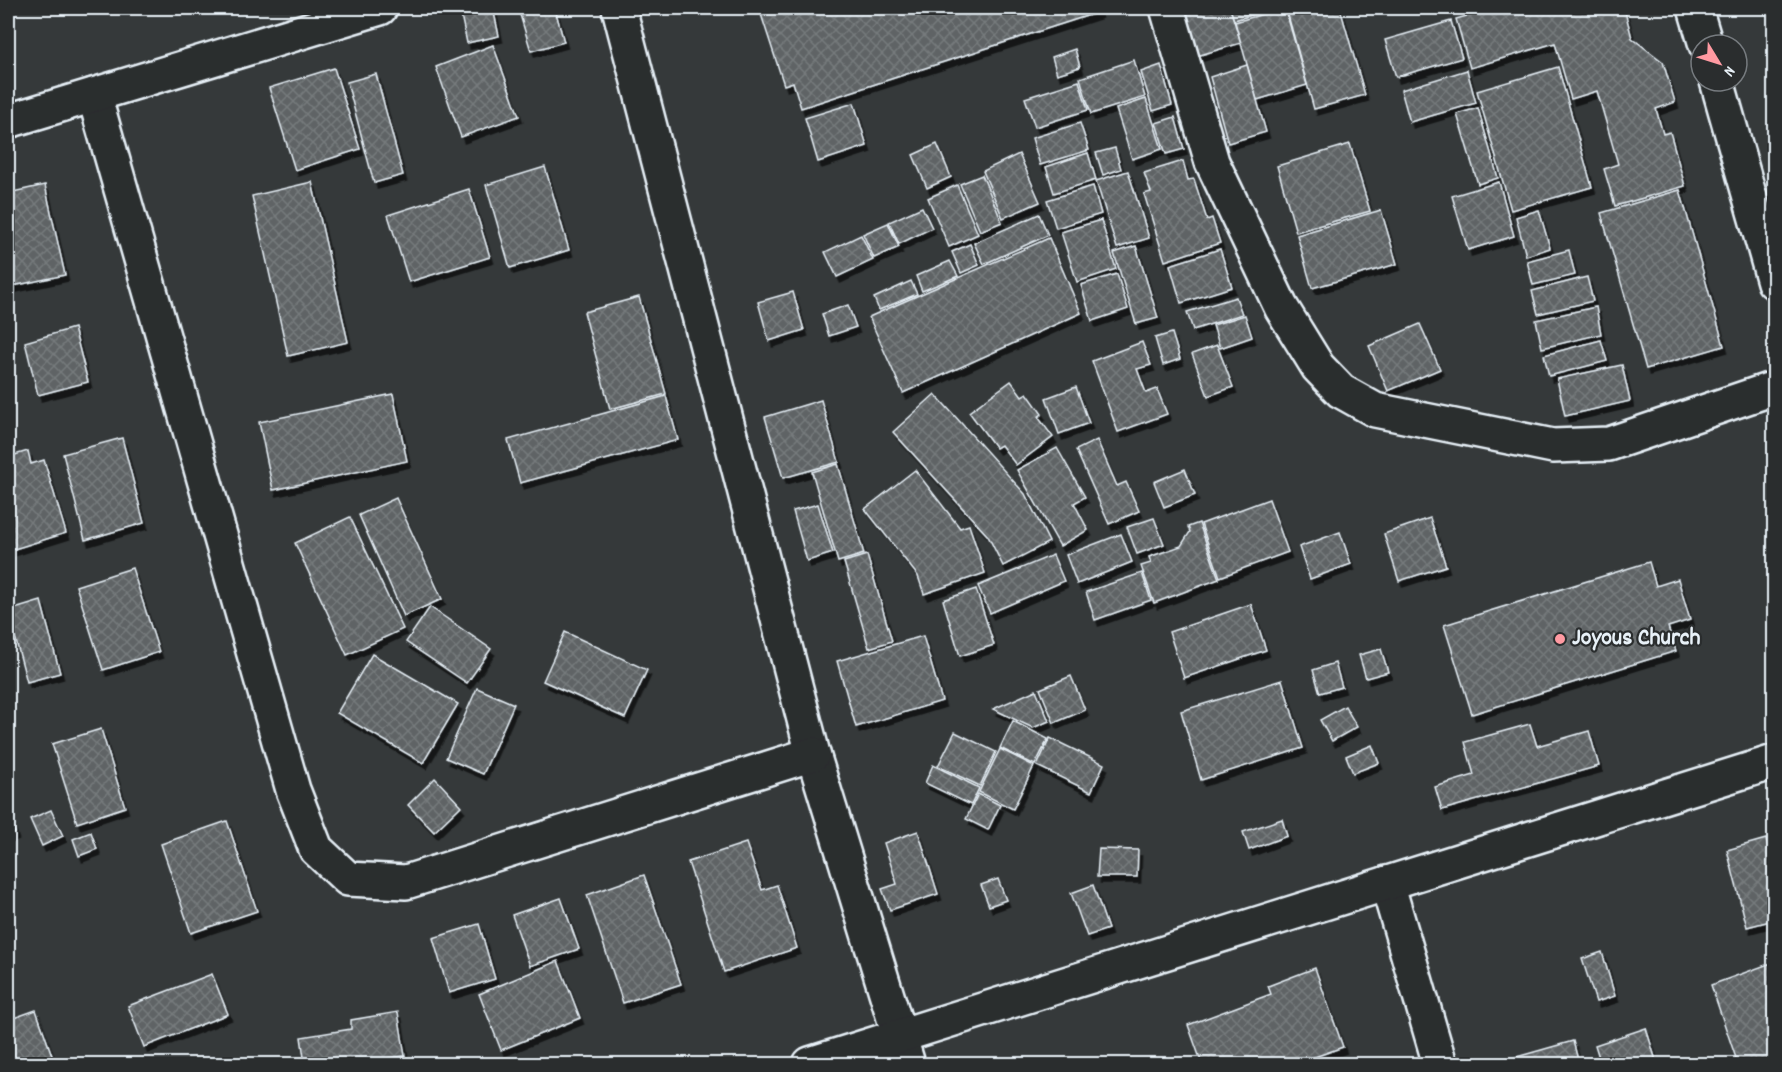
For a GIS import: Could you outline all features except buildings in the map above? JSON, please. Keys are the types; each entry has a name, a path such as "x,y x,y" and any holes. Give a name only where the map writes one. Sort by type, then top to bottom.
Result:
{"street":[{"path":"8,121 380,8"},
{"path":"619,8 813,754 904,1051"},
{"path":"1167,8 1212,162 1281,307 1318,367 1341,391 1376,410 1553,446 1609,444 1774,388"},
{"path":"1695,8 1702,33"},
{"path":"1719,93 1774,282"},
{"path":"94,95 293,790 316,849 348,879 406,882 813,754"},
{"path":"810,1065 904,1051 1387,883 1774,762"},
{"path":"1387,883 1440,1065"}],"place":[{"name":"Joyous Church","path":"1560,639"}]}
